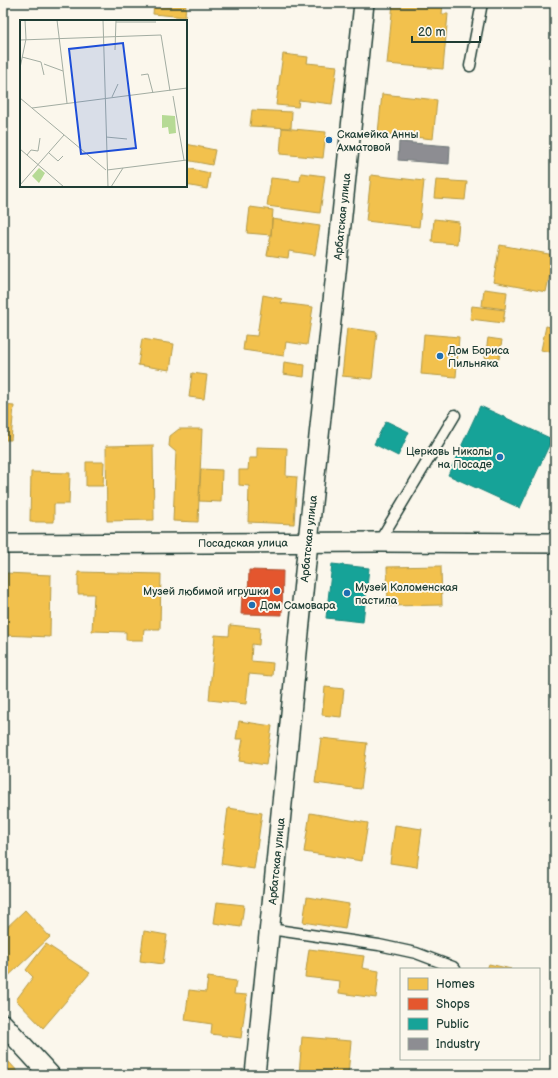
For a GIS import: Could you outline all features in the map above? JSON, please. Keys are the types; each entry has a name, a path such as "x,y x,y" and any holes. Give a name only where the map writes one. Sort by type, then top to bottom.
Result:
{"street":[{"name":"Арбатская улица","path":"255,1075 364,3"},
{"name":"Посадская улица","path":"3,544 308,542 555,543"},
{"path":"3,1024 50,1075"}],"lane":[{"path":"470,66 482,3"},
{"path":"379,542 455,415"},
{"path":"270,929 379,945 416,953 454,968"}],"building: Homes":[{"path":"154,3 186,3 185,17 153,14"},
{"path":"393,3 443,3 442,14 448,14 443,69 387,64"},
{"path":"283,54 308,57 307,63 337,66 332,104 299,100 298,107 276,105"},
{"path":"382,94 437,100 433,139 378,133"},
{"path":"252,110 292,112 291,128 250,126"},
{"path":"282,128 326,132 323,158 280,154"},
{"path":"187,144 215,150 212,165 187,160"},
{"path":"187,168 210,173 207,189 187,185"},
{"path":"301,173 325,176 320,213 267,206 271,178 300,181"},
{"path":"371,175 424,181 419,227 366,221"},
{"path":"436,180 467,182 465,200 434,198"},
{"path":"250,207 273,210 271,235 247,233"},
{"path":"272,219 320,226 315,255 289,251 288,258 267,255 271,235"},
{"path":"434,219 459,222 457,244 432,242"},
{"path":"500,245 554,255 546,292 493,282"},
{"path":"484,289 507,292 505,309 482,306"},
{"path":"263,295 282,299 281,303 313,307 307,345 286,342 284,356 243,350 245,335 257,336"},
{"path":"472,306 505,310 503,323 470,319"},
{"path":"546,326 555,328 555,353 541,350"},
{"path":"347,328 377,332 372,379 342,376"},
{"name":"Дом Бориса Пильняка","path":"424,334 459,337 456,377 421,374"},
{"path":"488,338 502,340 499,359 485,358"},
{"path":"142,339 174,344 170,370 138,365"},
{"path":"284,362 305,365 304,377 283,374"},
{"path":"192,373 207,375 204,399 189,397"},
{"path":"3,405 14,406 11,440 3,440"},
{"path":"179,429 202,429 198,522 173,521 176,452 169,446 170,436"},
{"path":"153,445 154,520 107,521 106,446"},
{"path":"257,447 287,448 286,476 297,477 294,524 248,522 249,486 239,485 239,470 248,470 249,458 257,458"},
{"path":"86,462 104,462 103,486 86,486"},
{"path":"3,464 5,464 6,524 3,524"},
{"path":"201,469 222,470 221,502 199,501"},
{"path":"31,472 70,473 69,504 54,504 54,522 30,522"},
{"path":"441,566 442,605 388,606 387,567"},
{"path":"78,572 161,574 160,629 144,629 143,640 126,640 126,632 92,631 94,594 78,594"},
{"path":"5,573 51,575 50,637 3,635"},
{"path":"230,625 260,628 259,645 252,644 251,661 273,663 272,676 249,674 246,704 209,700 215,635 229,636"},
{"path":"325,687 344,689 341,717 322,715"},
{"path":"239,721 272,726 266,765 239,761 243,739 236,739"},
{"path":"321,738 367,743 361,789 315,783"},
{"path":"228,808 262,813 254,869 221,864"},
{"path":"310,813 368,823 362,861 304,852"},
{"path":"395,825 422,829 417,867 390,863"},
{"path":"307,897 349,904 345,929 303,922"},
{"path":"217,902 244,905 241,927 214,923"},
{"path":"25,910 50,937 3,981 3,929 4,930"},
{"path":"144,931 167,935 163,964 140,961"},
{"path":"46,944 90,973 43,1028 16,1000 33,977 26,970"},
{"path":"309,949 364,956 362,968 379,971 376,998 339,993 340,981 305,977"},
{"path":"489,964 507,968 487,968"},
{"path":"208,977 236,981 234,994 247,995 241,1038 211,1034 212,1024 185,1020 189,990 206,992"},
{"path":"302,1037 351,1041 348,1075 299,1075"},
{"path":"8,1061 21,1075 3,1075 3,1065"}],"building: Shops":[{"path":"249,570 283,571 282,615 241,614 242,596 248,596"}],"building: Public":[{"name":"Церковь Николы на Посаде","path":"480,406 552,439 520,508 448,475"},
{"path":"386,421 409,432 398,456 374,444"},
{"name":"Музей Коломенская пастила","path":"332,564 369,568 363,622 326,618"}],"building: Industry":[{"path":"399,142 450,146 449,164 398,160"}],"place":[{"name":"Скамейка Анны Ахматовой","path":"329,140"},
{"name":"Дом Бориса Пильняка","path":"440,356"},
{"name":"Церковь Николы на Посаде","path":"500,457"},
{"name":"Музей любимой игрушки","path":"277,591"},
{"name":"Музей Коломенская пастила","path":"347,593"},
{"name":"Дом Самовара","path":"252,605"}]}
